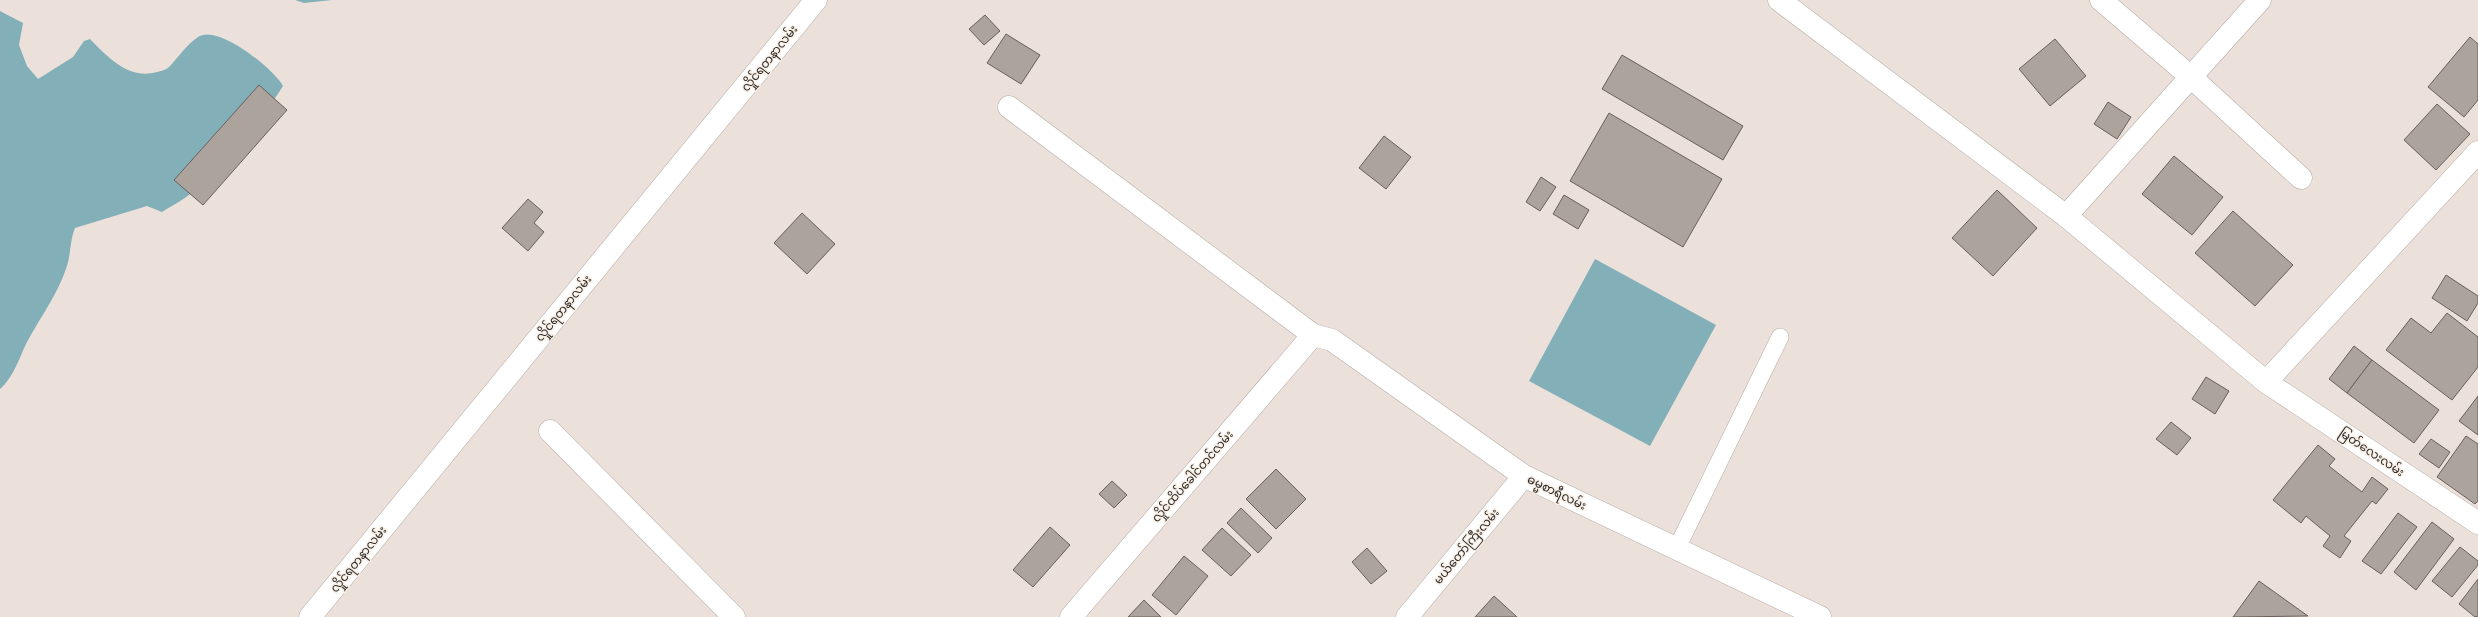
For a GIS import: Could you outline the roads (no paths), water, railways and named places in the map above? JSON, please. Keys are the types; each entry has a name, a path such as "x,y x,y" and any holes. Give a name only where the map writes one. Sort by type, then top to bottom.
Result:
{"street":[{"name":"လှိုင်ရတနာလမ်း","path":"310,617 816,0"},
{"name":"မြတ်လေးလမ်း","path":"1779,0 2066,216 2266,382 2478,523"},
{"path":"2101,0 2191,77 2301,178"},
{"path":"2066,216 2260,0"},
{"path":"1010,107 1313,336"},
{"path":"2266,382 2478,152"},
{"name":"ဓမ္မစာရီလမ်း","path":"1313,336 1332,340 1524,476 1806,614"},
{"name":"လှိုင်ထိပ်ခေါင်တင်လမ်း","path":"1071,617 1313,336"},
{"path":"550,431 734,617"},
{"name":"မယ်တော်ကြီးလမ်း","path":"1407,617 1524,476"}],"lane":[{"path":"1676,550 1780,336"}],"water":[{"path":"295,0 332,0 304,3"},
{"path":"0,11 23,23 19,45 27,66 38,79 73,57 84,41 90,39 119,65 137,73 147,74 168,68 194,40 207,34 218,36 244,50 269,69 278,78 283,86 254,126 231,153 193,192 162,212 147,206 75,228 67,266 59,286 27,342 13,373 0,389"},
{"path":"1595,259 1716,325 1650,446 1529,381"}]}
